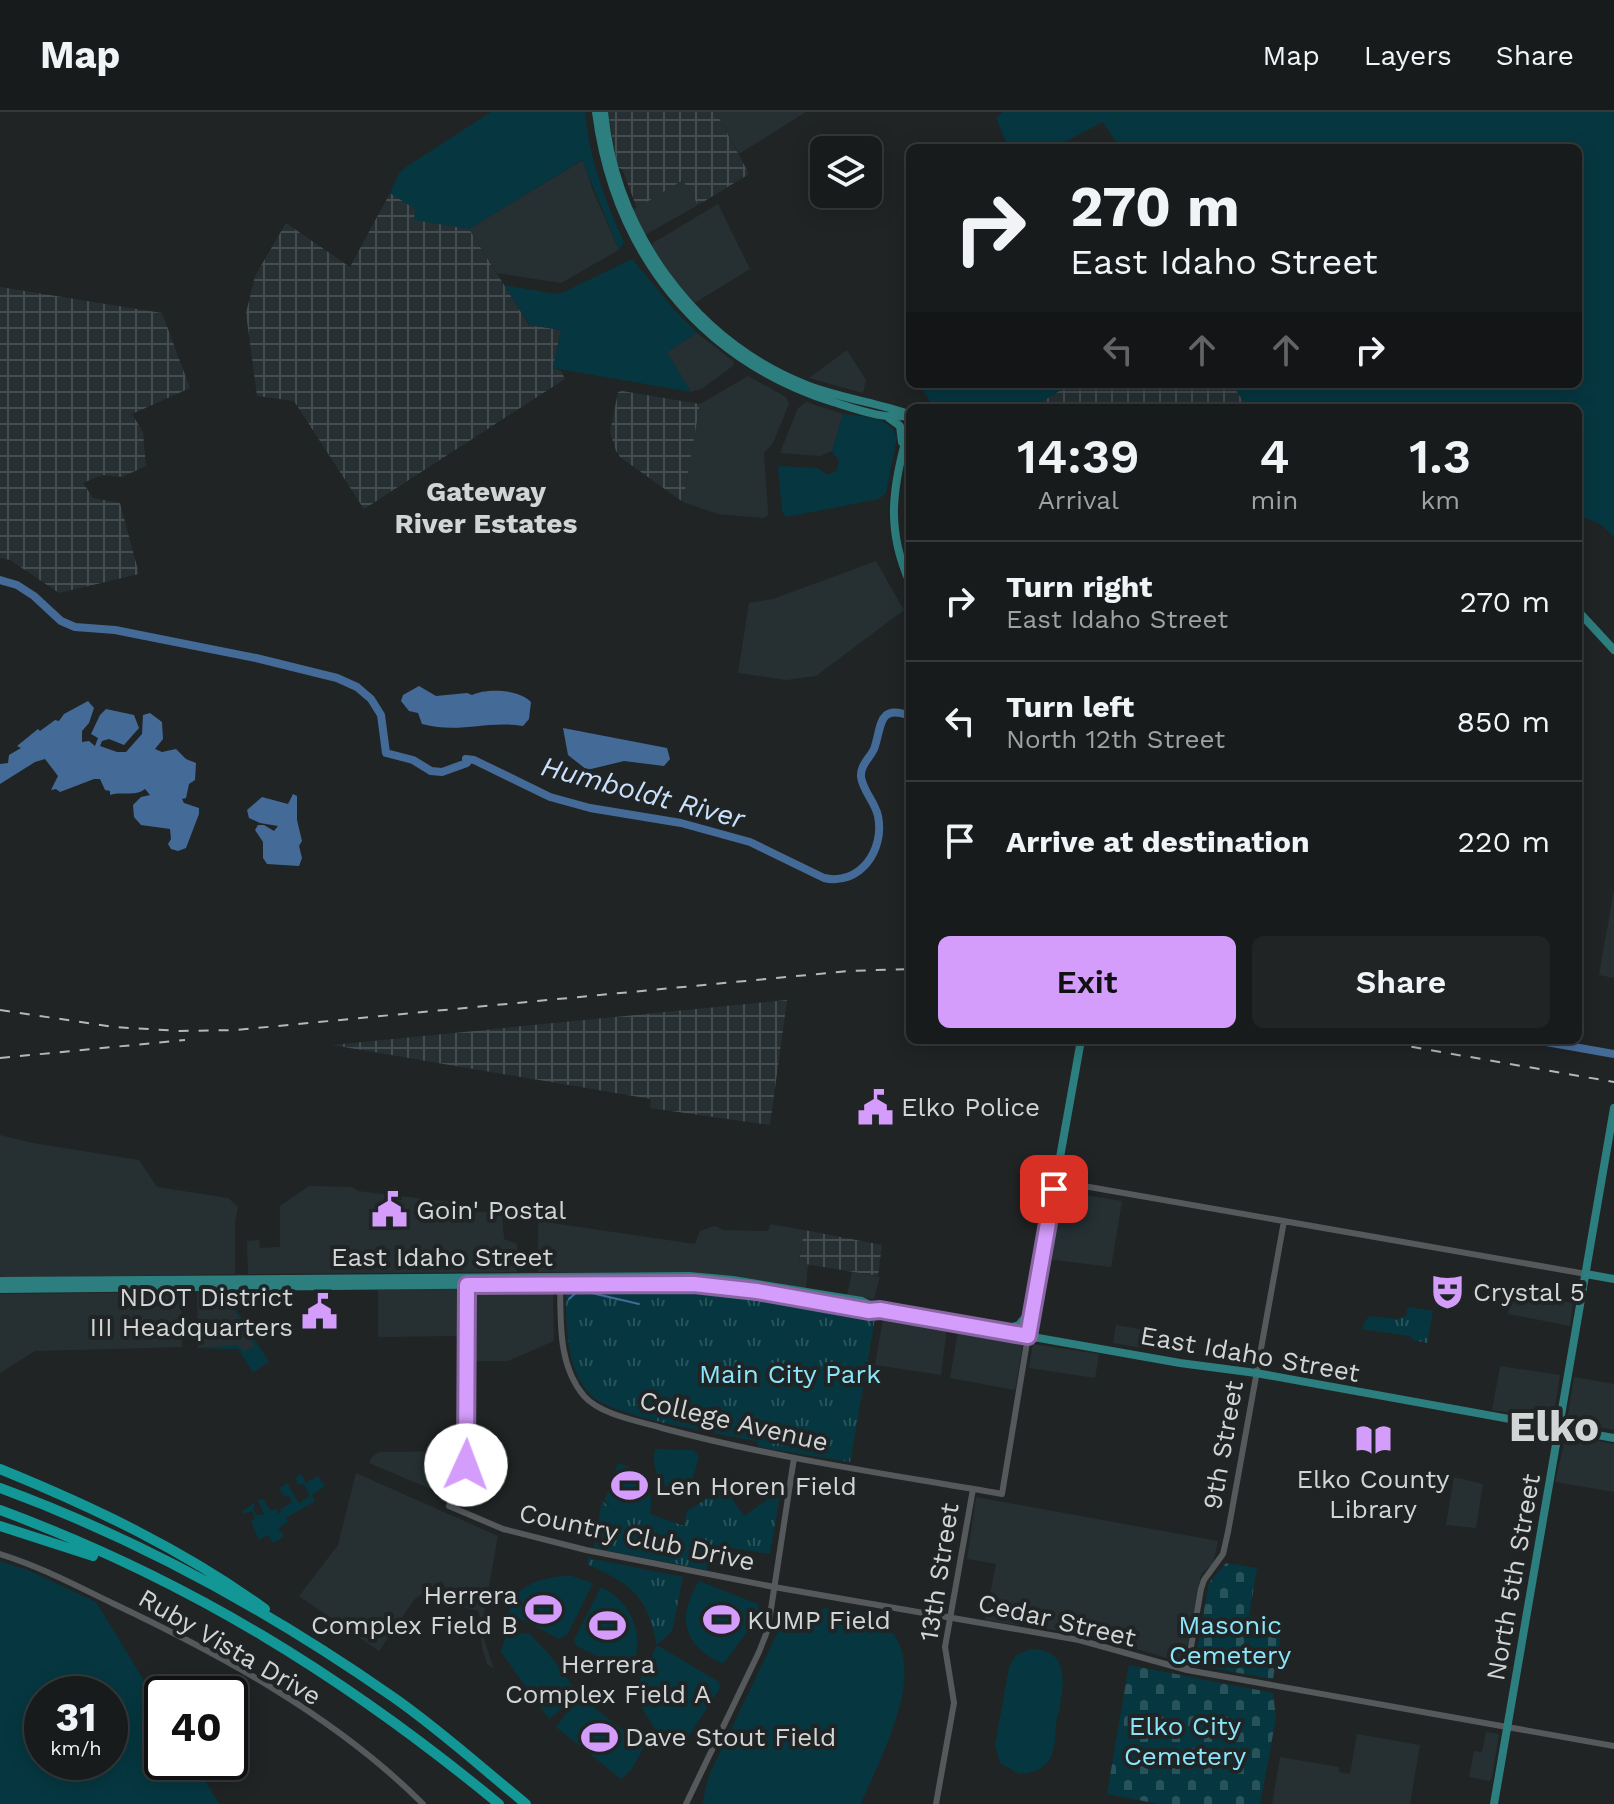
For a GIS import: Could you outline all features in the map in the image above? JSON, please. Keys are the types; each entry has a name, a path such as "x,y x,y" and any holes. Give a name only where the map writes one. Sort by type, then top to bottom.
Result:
{"highway":[{"path":"0,1469 128,1525 231,1584 394,1698 526,1804"},
{"path":"0,1488 77,1518 169,1563 309,1641"},
{"path":"0,1510 177,1588 255,1630 350,1690 436,1752 499,1804"},
{"path":"0,1526 70,1547 177,1588"}],"main road":[{"path":"596,112 605,165 619,208 640,250 674,298 704,328 752,366 796,389 888,418 900,426 903,435 893,496 894,532 906,573"},
{"path":"604,112 614,170 632,219 665,274 706,321 748,353 802,384 906,414"},
{"path":"865,410 896,418 906,416"},
{"path":"899,464 906,437"},
{"path":"906,454 898,506 906,556"},
{"path":"1582,615 1614,650"},
{"path":"1028,1336 1080,1044"},
{"name":"North 5th Street","path":"1494,1804 1614,1109"},
{"path":"1586,1274 1614,1279"},
{"name":"East Idaho Street","path":"0,1281 467,1281 508,1285 659,1275 721,1278 862,1301 880,1310 995,1331 1256,1373 1614,1438"},
{"path":"508,1285 515,1281 532,1280 535,1276"},
{"name":"East Idaho Street","path":"0,1289 467,1281 535,1276 560,1280"},
{"path":"995,1331 1019,1325 1035,1302"}],"street":[{"path":"1055,1181 1586,1274"},
{"name":"9th Street","path":"1187,1670 1201,1589 1223,1554 1284,1221"},
{"name":"College Avenue","path":"560,1280 562,1348 578,1386 589,1401 602,1408 699,1438 794,1458 1002,1494 1028,1336"},
{"name":"Country Club Drive","path":"467,1281 467,1459 449,1506 503,1529 538,1539 774,1587"},
{"path":"686,1804 759,1652 771,1615 794,1458"},
{"name":"13th Street","path":"936,1804 954,1703 945,1647 973,1489"},
{"name":"Ruby Vista Drive","path":"0,1554 66,1580 164,1628 238,1669 348,1741 395,1776 423,1804"},
{"name":"Cedar Street","path":"774,1587 1079,1640 1187,1670 1614,1746"}],"shaded area":[{"path":"608,112 716,112 749,174 698,205 683,180 637,208 622,169 618,168"},
{"path":"716,112 806,112 739,154"},
{"path":"583,160 619,250 561,283 497,273 469,229"},
{"path":"683,180 698,205 645,235 632,210"},
{"path":"390,193 447,225 469,229 529,325 561,330 553,368 561,371 565,379 364,509 294,401 257,396 246,313 255,276 286,223 350,267"},
{"path":"718,204 750,269 693,304 672,279 652,247 653,243"},
{"path":"0,287 162,313 190,388 132,414 143,432 146,466 122,477 102,475 83,483 93,498 120,503 139,574 59,593 10,560 0,558"},
{"path":"697,333 734,365 703,388 691,392 667,352"},
{"path":"847,350 866,380 863,393 809,378"},
{"path":"748,376 786,397 789,404 773,443 764,453 768,515 763,518 718,514 683,502 700,404"},
{"path":"1064,388 1235,388 1245,404 1038,404"},
{"path":"618,392 700,404 683,502 616,451 610,432"},
{"path":"806,402 843,414 832,451 820,456 780,453 798,408"},
{"path":"876,561 904,610 816,676 786,680 738,673 749,603 773,599"},
{"path":"1614,890 1614,978 1599,975"},
{"path":"787,1000 770,1125 650,1108 651,1099 332,1045"},
{"path":"0,1135 139,1160 157,1187 228,1198 238,1207 235,1274 0,1276"},
{"path":"309,1186 352,1187 358,1191 466,1204 467,1210 502,1214 504,1239 517,1244 517,1272 248,1274 247,1241 259,1240 260,1248 280,1247 280,1206"},
{"path":"1060,1191 1122,1201 1111,1267 1047,1259"},
{"path":"538,1221 695,1244 700,1231 715,1226 723,1230 768,1231 770,1224 804,1230 799,1262 808,1264 806,1288 695,1272 538,1272"},
{"path":"804,1230 882,1245 878,1276 799,1263"},
{"path":"852,1272 880,1277 874,1299 847,1295"},
{"path":"459,1288 460,1336 378,1337 378,1290"},
{"path":"550,1288 553,1292 554,1341 508,1361 473,1361 472,1290"},
{"path":"199,1291 225,1292 269,1362 253,1372 238,1349 198,1348"},
{"path":"181,1292 182,1347 35,1351 0,1373 0,1294"},
{"path":"1512,1292 1573,1303 1570,1326 1508,1314"},
{"path":"883,1319 947,1329 941,1375 875,1365"},
{"path":"1116,1325 1180,1336 1177,1354 1113,1343"},
{"path":"958,1331 1023,1342 1015,1390 950,1378"},
{"path":"1033,1344 1099,1354 1095,1378 1029,1368"},
{"path":"1500,1366 1560,1375 1553,1419 1492,1410"},
{"path":"1574,1377 1614,1384 1614,1430 1567,1421"},
{"path":"1566,1435 1614,1444 1614,1492 1555,1482"},
{"path":"461,1451 459,1467 445,1495 369,1463 379,1452"},
{"path":"356,1473 498,1536 483,1619 483,1636 494,1669 487,1664 482,1648 479,1611 462,1607 463,1602 453,1598 441,1581 414,1600 379,1651 299,1596 338,1545"},
{"path":"1454,1477 1483,1484 1476,1528 1446,1525"},
{"path":"976,1497 1218,1541 1213,1564 1201,1574 1184,1663 1093,1636 985,1620 996,1564 967,1559"},
{"path":"1486,1732 1499,1734 1489,1781 1469,1777 1474,1751 1482,1752"},
{"path":"1357,1734 1420,1745 1410,1804 1272,1804 1280,1757 1339,1767 1339,1772 1350,1774"}],"green space":[{"path":"491,112 585,112 599,178 624,242 619,250 582,160 469,229 414,220 415,209 390,193 399,173"},
{"path":"1003,112 1614,112 1614,537 1600,524 1582,517 1582,404 1245,404 1235,388 1582,388 1582,144 1117,144 1103,122 1061,144 1006,144 996,117"},
{"path":"632,259 697,333 667,352 691,392 553,368 561,330 530,325 504,285 555,294"},
{"path":"922,388 1064,388 1038,404 932,404"},
{"path":"843,414 875,419 889,425 894,431 897,438 886,493 879,499 786,517 782,511 778,466 817,468 828,475 837,470 839,461 832,451"},
{"name":"Main City Park","path":"571,1286 712,1288 873,1314 875,1319 850,1462 759,1447 757,1441 645,1418 604,1404 583,1386 572,1361 566,1318 566,1291"},
{"path":"221,1292 225,1292 269,1362 253,1372 238,1349 198,1348 238,1345 244,1352 255,1346 230,1303 221,1299"},
{"path":"1408,1307 1433,1311 1427,1343 1413,1340 1410,1336 1362,1329 1370,1316 1398,1319 1406,1316"},
{"path":"655,1449 694,1450 699,1457 688,1496 672,1490 661,1480 655,1466"},
{"name":"Len Horen Field","path":"618,1463 634,1470 645,1481 651,1496 650,1514 611,1509 605,1500"},
{"path":"301,1474 306,1483 318,1476 325,1486 312,1495 315,1501 286,1518 288,1522 278,1528 284,1536 273,1543 268,1535 259,1540 251,1522 255,1518 252,1511 244,1514 242,1511 256,1502 253,1509 257,1515 264,1514 258,1501 262,1498 271,1511 277,1508 278,1514 281,1512 279,1508 292,1502 279,1488 287,1483 299,1503 310,1496 304,1484 299,1485 295,1478"},
{"path":"734,1482 741,1492 732,1499 744,1516 767,1500 765,1496 776,1489 781,1490 770,1554 712,1545 707,1570 594,1548 602,1500 611,1509 650,1514 684,1526 687,1511"},
{"path":"588,1558 683,1577 672,1631 657,1645 648,1614 635,1593 616,1578 587,1564"},
{"path":"0,1561 28,1570 96,1602 144,1681 144,1780 205,1780 219,1804 0,1804"},
{"name":"Masonic Cemetery","path":"1226,1563 1257,1568 1249,1616 1283,1622 1273,1679 1194,1665 1209,1583"},
{"name":"Herrera Complex Field B","path":"572,1576 593,1583 567,1635 559,1639 509,1613 512,1603 524,1588 542,1580"},
{"name":"KUMP Field","path":"699,1581 758,1604 761,1614 723,1664 699,1648 687,1629 687,1607"},
{"name":"Herrera Complex Field A","path":"601,1587 622,1602 634,1623 637,1648 629,1672 577,1646 574,1640"},
{"path":"825,1608 868,1615 890,1630 902,1651 904,1676 900,1703 892,1731 861,1804 702,1804 709,1775 783,1621 794,1621"},
{"path":"529,1633 579,1694 549,1719 501,1652 506,1635"},
{"path":"657,1645 719,1682 720,1688 683,1745 656,1731 639,1703 638,1684"},
{"path":"1031,1649 1045,1651 1055,1657 1063,1676 1062,1689 1050,1758 1038,1769 1019,1774 1000,1763 995,1746 1009,1667 1016,1655"},
{"name":"Elko City Cemetery","path":"1129,1665 1273,1693 1276,1718 1260,1804 1159,1804 1107,1794"},
{"name":"Dave Stout Field","path":"580,1696 644,1747 631,1770 621,1779 556,1727"}],"water":[{"path":"419,686 436,696 494,691 518,694 531,702 529,719 523,726 449,728 422,724 418,713 409,711 401,701 403,695"},
{"path":"88,701 94,708 89,723 82,731 82,742 89,741 95,746 98,738 91,734 106,709 134,715 139,728 124,745 109,739 102,741 100,746 126,752 142,734 143,715 150,713 162,722 163,739 155,749 162,752 176,749 186,759 196,763 195,780 189,784 186,798 182,799 184,803 199,808 186,848 178,851 171,849 168,844 170,829 141,825 134,817 133,805 141,797 150,795 145,789 137,793 110,795 100,779 94,779 60,792 51,790 58,776 45,759 0,784 0,764 8,763 9,755 21,748 17,746 38,729 40,731 55,720 59,721 64,714"},
{"path":"563,728 667,748 670,759 664,766 624,761 587,770 568,755"},
{"path":"293,794 297,796 302,858 299,866 267,864 263,858 263,842 255,830 258,825 274,831 278,826 249,818 247,810 262,797 288,804"}],"waterway":[{"name":"Humboldt River","path":"0,580 17,585 61,621 75,627 115,630 256,658 337,678 357,687 371,699 381,715 386,753 413,760 431,771 442,772 467,763 466,759 474,760 550,797 590,808 681,823 750,842 824,878 837,879 859,871 873,853 878,841 878,816 862,782 862,769 874,749 886,715 906,715"},
{"name":"Humboldt River","path":"1558,1044 1614,1054"},
{"path":"569,1299 578,1291"},
{"path":"583,1291 639,1304"}],"railway":[{"path":"0,1010 114,1027 236,1030 849,971 906,969"},
{"path":"0,1058 185,1040"},
{"path":"1395,1044 1614,1082"}],"place":[{"name":"Elko Police","path":"875,1107"},
{"name":"Goin' Postal","path":"390,1210"},
{"name":"Crystal 5","path":"1447,1292"},
{"name":"NDOT District III Headquarters","path":"319,1312"},
{"name":"Elko County Library","path":"1373,1440"},
{"name":"Len Horen Field","path":"629,1486"},
{"name":"Herrera Complex Field B","path":"544,1610"},
{"name":"KUMP Field","path":"721,1620"},
{"name":"Herrera Complex Field A","path":"608,1625"},
{"name":"Dave Stout Field","path":"599,1737"}],"district":[{"name":"Gateway River Estates","path":"486,507"},
{"name":"Elko","path":"1554,1426"}],"route":[{"path":"466,1465 467,1285 710,1285 1028,1336 1054,1189"}]}
